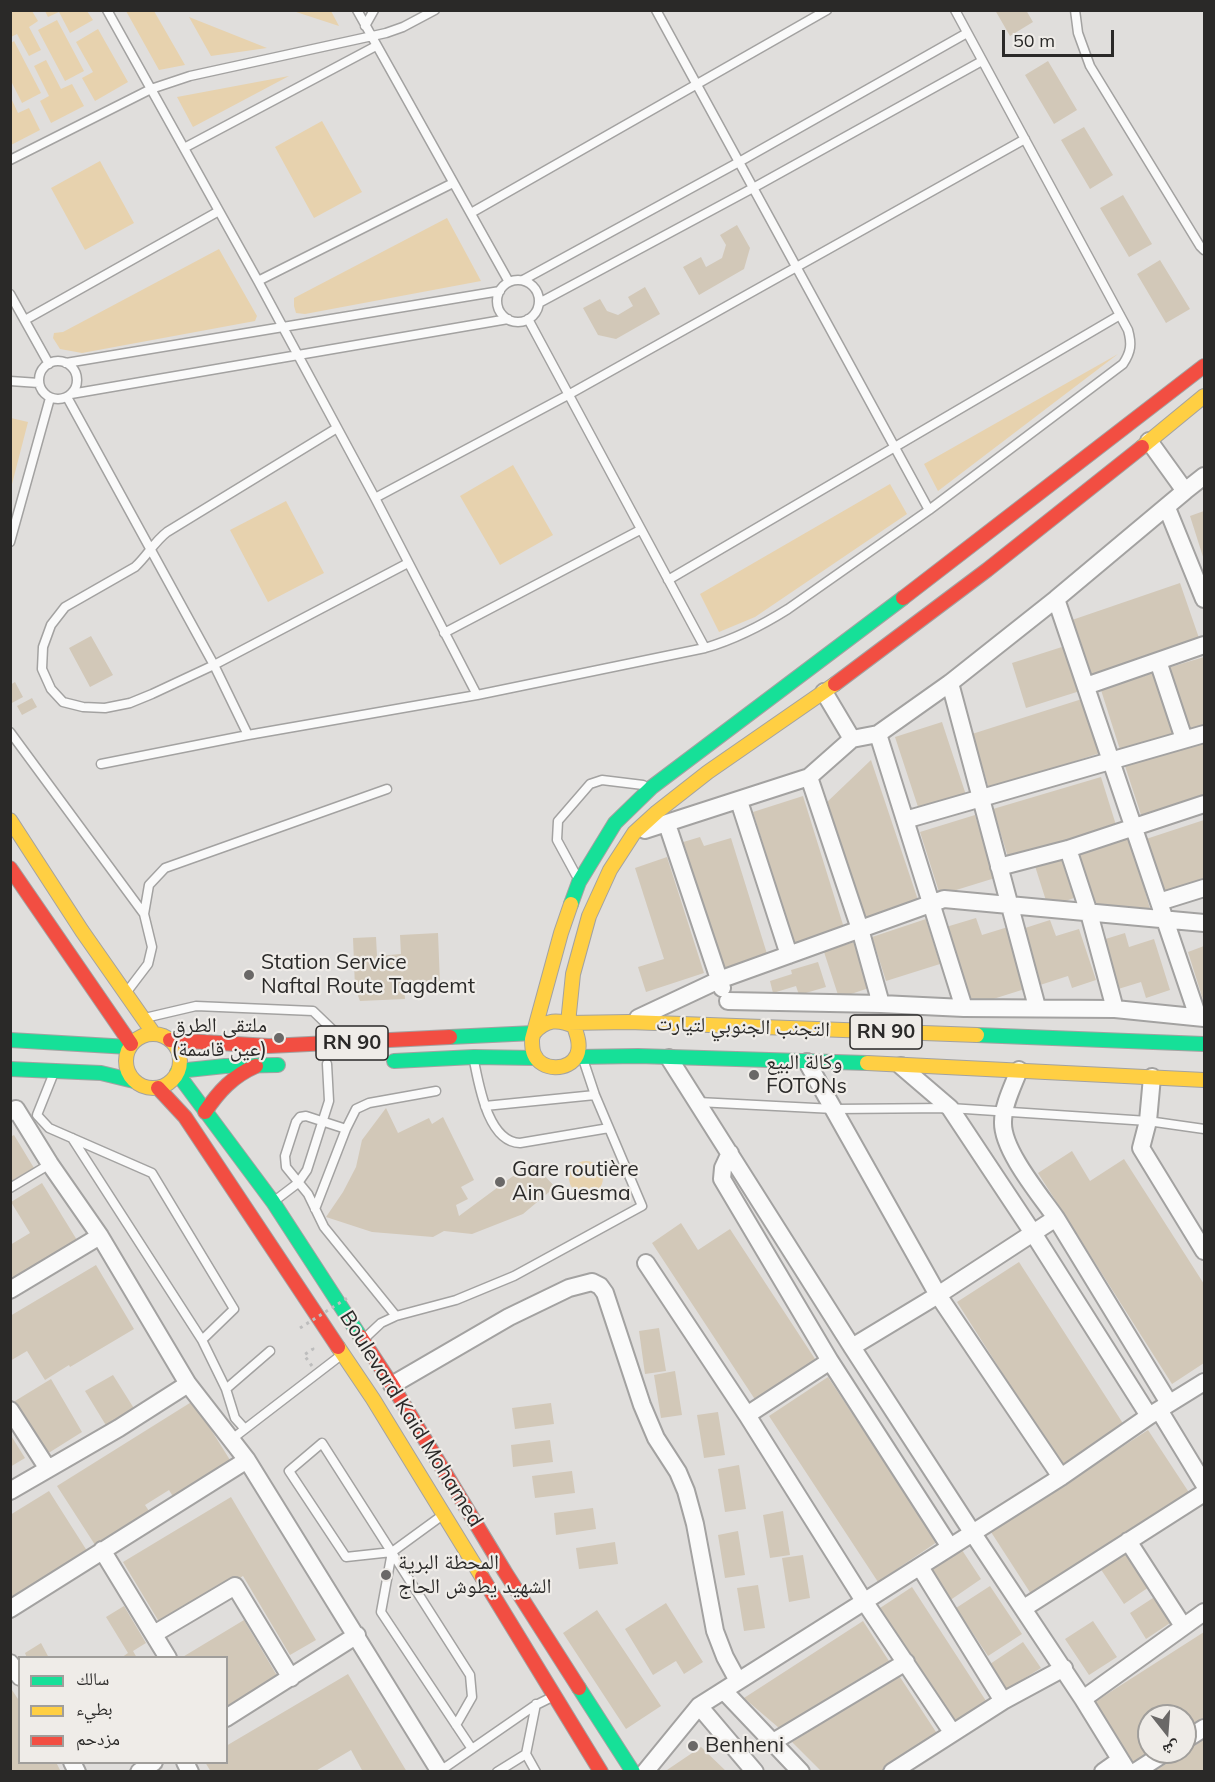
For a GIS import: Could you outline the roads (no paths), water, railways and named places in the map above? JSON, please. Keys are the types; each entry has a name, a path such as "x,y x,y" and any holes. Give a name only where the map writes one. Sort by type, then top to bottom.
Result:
{"main road":[{"path":"534,1033 545,1022 553,1020 574,1026 579,1035 580,1057 556,1069 548,1068 535,1058 531,1046 534,1033 561,933 579,882 615,823 652,787 937,573 1204,366"},
{"path":"568,1023 573,975 589,916 610,870 634,833 708,772 824,692 996,563 1204,396"},
{"path":"10,820 82,931 154,1034"},
{"path":"10,868 130,1046"},
{"path":"91,986 95,1017"},
{"name":"التجنب الجنوبي لتيارت","path":"568,1023 629,1022 1204,1044"},
{"path":"53,1041 87,1031"},
{"name":"RN 90","path":"170,1040 269,1046 534,1033"},
{"path":"10,1069 101,1073 134,1081 145,1087 158,1088 169,1083 178,1072 180,1064 178,1051 170,1040 154,1034 146,1035 130,1046 125,1061 129,1075 134,1081"},
{"path":"10,1040 130,1046"},
{"name":"التجنب الجنوبي لتيارت","path":"580,1057 900,1064 1204,1080"},
{"name":"RN 90","path":"386,1062 535,1058"},
{"name":"RN 90","path":"321,1064 344,1063"},
{"path":"206,1112 225,1083 235,1075 259,1065"},
{"name":"RN 90","path":"178,1072 225,1066 291,1065"},
{"name":"Boulevard Kaid Mohamed","path":"178,1072 273,1202 392,1385 505,1572 565,1688 601,1772"},
{"name":"Boulevard Kaid Mohamed","path":"158,1088 185,1118 343,1354 444,1514 542,1676 565,1688 633,1772"}],"street":[{"path":"1149,441 1185,491"},
{"path":"634,833 809,777 852,739 878,734 951,683 1204,476"},
{"path":"1167,508 1204,599"},
{"path":"728,1001 964,1008 1115,1009 1201,1018 1056,599"},
{"path":"1086,686 1204,645"},
{"path":"1158,661 1184,739"},
{"path":"951,683 1037,1007"},
{"path":"824,692 852,739"},
{"path":"878,734 964,1008"},
{"path":"905,820 1204,734"},
{"path":"809,777 860,929 881,1004"},
{"path":"739,801 789,955"},
{"path":"999,867 1068,849 1204,804"},
{"path":"667,824 728,1001 729,1027"},
{"path":"1068,849 1089,912 1115,1009"},
{"path":"1160,902 1204,888"},
{"path":"629,1022 719,980 944,899 1204,923"},
{"path":"669,1058 852,1347 972,1532 1064,1668 1124,1766 1103,1772"},
{"path":"807,1062 938,1295 1061,1477"},
{"path":"900,1064 950,1108 1033,1233 1159,1410"},
{"path":"1019,1070 1004,1111 1003,1132 1010,1150 1056,1218 1159,1410 1204,1484"},
{"path":"1152,1077 1148,1121 1141,1148 1204,1251"},
{"path":"12,1110 100,1236 188,1384 239,1434 247,1460 440,1771"},
{"path":"730,1153 723,1168 722,1179 830,1360 950,1547"},
{"path":"852,1347 938,1295 1056,1218"},
{"path":"10,1290 100,1236"},
{"path":"646,1263 747,1415 864,1601 952,1732"},
{"path":"392,1385 509,1317 569,1288 592,1282 600,1286 605,1293 646,1416 656,1438 678,1472 686,1491 695,1524 715,1631 738,1681"},
{"path":"747,1415 830,1360"},
{"path":"645,1772 699,1706 1061,1477 1204,1382"},
{"path":"10,1491 119,1428 188,1384"},
{"path":"10,1410 48,1469"},
{"path":"10,1609 247,1460"},
{"path":"1024,1608 1204,1493"},
{"path":"1128,1541 1183,1626"},
{"path":"102,1550 167,1656"},
{"path":"920,1567 1003,1701"},
{"path":"153,1634 235,1586 291,1678"},
{"path":"1083,1699 1204,1612"},
{"path":"228,1717 357,1635"},
{"path":"772,1742 906,1662"},
{"path":"892,1772 1003,1701 1064,1668"},
{"path":"724,1691 801,1772"},
{"path":"699,1706 755,1772"}],"lane":[{"path":"107,10 258,281 375,498 477,695"},
{"path":"357,10 509,282"},
{"path":"365,26 374,10"},
{"path":"10,160 151,89 183,78 403,27 435,10"},
{"path":"656,10 929,510"},
{"path":"471,213 827,10"},
{"path":"101,764 248,735 477,695 705,648 735,639 765,624 929,510 1123,364 1130,353 1131,341 1120,315 955,10"},
{"path":"1075,10 1078,33 1090,66 1204,250"},
{"path":"508,319 500,312 498,296 509,282 523,280 739,162 967,33"},
{"path":"184,148 376,46"},
{"path":"539,303 753,189 982,61"},
{"path":"375,498 568,395 1025,139"},
{"path":"258,281 453,183"},
{"path":"25,320 219,211"},
{"path":"500,291 49,364 41,372 39,383 43,392 50,398 59,399 69,395 508,319 521,322 537,310 539,303 536,289 523,280"},
{"path":"10,294 49,364"},
{"path":"668,580 1120,315"},
{"path":"528,319 705,648"},
{"path":"66,363 76,374 77,381 69,395"},
{"path":"10,381 39,383"},
{"path":"69,395 214,665 248,735"},
{"path":"10,542 50,398"},
{"path":"337,428 167,532 157,539 135,567 65,608 51,625 43,646 42,669 51,689 63,702 83,708 105,708 130,703 214,665 408,562"},
{"path":"444,633 640,530"},
{"path":"10,732 144,914 152,947 148,963 125,994"},
{"path":"579,882 557,840 558,821 590,784 602,780 652,787"},
{"path":"144,914 149,885 165,868 387,789"},
{"path":"141,1018 196,1006 313,1011 348,1043"},
{"path":"363,1340 381,1323 396,1316 446,1303 514,1276 642,1206 580,1057"},
{"path":"474,1058 485,1106 499,1133 513,1143 609,1128"},
{"path":"273,1202 298,1183 307,1170 324,1122 329,1101 321,1064"},
{"path":"54,1071 37,1115 49,1128 152,1173 234,1310 202,1340"},
{"path":"315,1209 352,1114 363,1105 436,1091"},
{"path":"485,1106 595,1095"},
{"path":"698,1102 834,1110 950,1108 1148,1121 1204,1129"},
{"path":"346,1129 306,1116 300,1117 285,1162 308,1194 328,1232 396,1316"},
{"path":"72,1138 202,1340 226,1389 239,1434 343,1354"},
{"path":"10,1188 50,1164"},
{"path":"226,1389 270,1351"},
{"path":"444,1514 392,1552 346,1557 289,1471 322,1443 392,1552 470,1675 472,1697 456,1725"},
{"path":"392,1552 381,1612 472,1749"},
{"path":"497,1772 523,1756 532,1708 541,1700 545,1692 542,1676"},
{"path":"440,1771 565,1688"},
{"path":"523,1756 536,1772"}],"place":[{"name":"Station Service Naftal Route Tagdemt","path":"249,975"},
{"name":"ملتقى الطرق (عين قاسمة)","path":"279,1038"},
{"name":"وكالة البيع FOTONs","path":"754,1075"},
{"name":"Gare routière Ain Guesma","path":"500,1182"},
{"name":"المحطة البرية الشهيد يطوش الحاج","path":"386,1575"},
{"name":"Benheni","path":"693,1746"}]}
